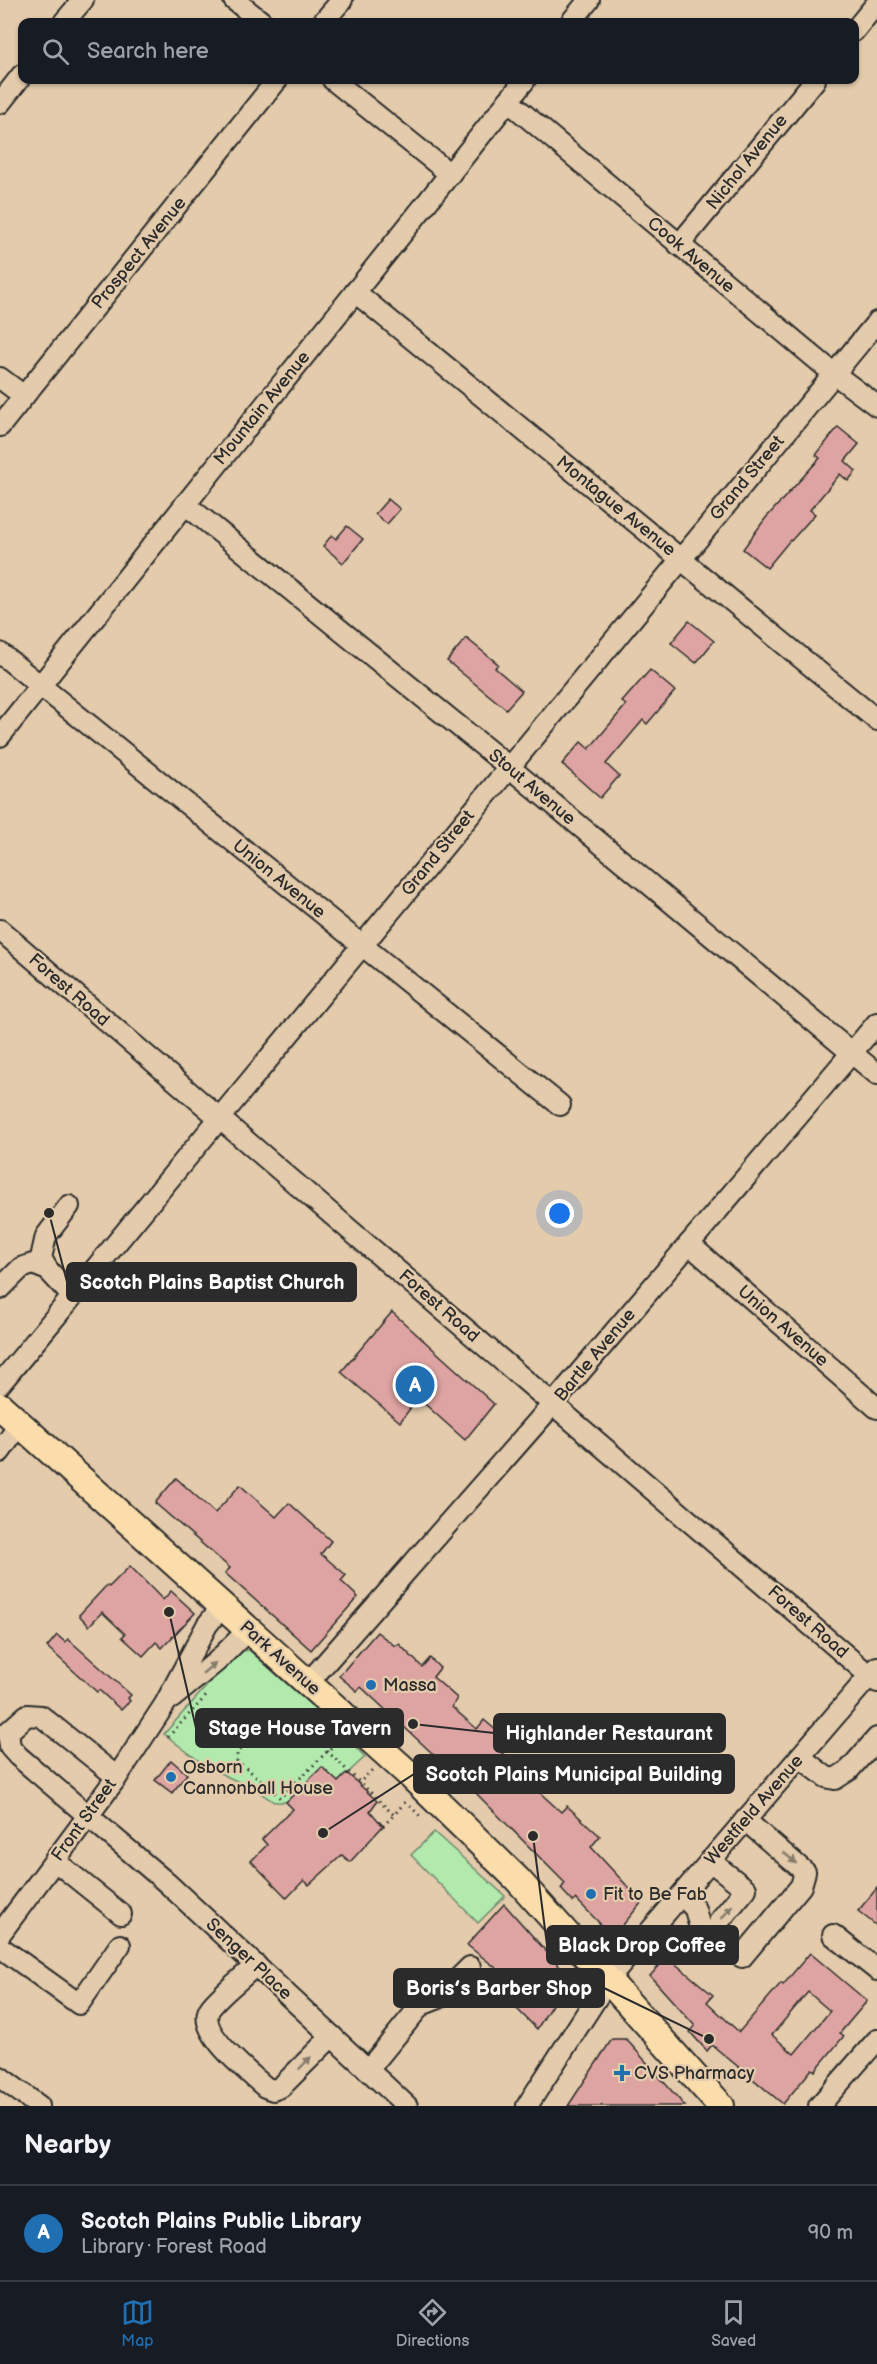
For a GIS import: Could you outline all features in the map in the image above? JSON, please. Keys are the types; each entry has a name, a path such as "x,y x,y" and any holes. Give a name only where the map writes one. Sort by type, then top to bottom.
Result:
{"main road":[{"name":"Park Avenue","path":"0,1406 411,1776 517,1879 721,2106"}],"street":[{"path":"67,18 82,0"},
{"path":"234,0 257,18"},
{"path":"326,18 342,0"},
{"path":"574,18 589,0"},
{"path":"859,26 877,3"},
{"path":"0,103 18,80"},
{"name":"Prospect Avenue","path":"0,426 274,84"},
{"path":"338,84 450,174"},
{"name":"Mountain Avenue","path":"0,736 522,84"},
{"name":"Nichol Avenue","path":"680,245 811,84"},
{"name":"Cook Avenue","path":"508,101 833,373 877,406"},
{"name":"Montague Avenue","path":"355,292 877,720"},
{"name":"Grand Street","path":"0,1384 877,322"},
{"path":"0,378 24,396"},
{"name":"Stout Avenue","path":"185,504 509,767 877,1074"},
{"name":"Union Avenue","path":"0,652 40,687 560,1105"},
{"name":"Forest Road","path":"0,930 553,1404 875,1675"},
{"name":"Bartle Avenue","path":"308,1683 553,1404 877,1023"},
{"path":"69,1206 46,1236 41,1258 48,1270 72,1296"},
{"name":"Union Avenue","path":"689,1244 877,1408"},
{"path":"0,1289 21,1268 33,1264 48,1270"},
{"path":"0,1452 20,1424"},
{"name":"Front Street","path":"0,1934 117,1777 165,1704 207,1625 223,1605"},
{"name":"Front Street","path":"165,1704 216,1662 249,1629"},
{"name":"Westfield Avenue","path":"527,2106 608,1980 800,1756 875,1675"},
{"name":"Senger Place","path":"117,1777 41,1716 27,1715 8,1732 10,1748 18,1756 166,1883 407,2106"},
{"path":"800,1756 826,1777 835,1779 849,1770 877,1738"},
{"path":"682,1895 695,1909 701,1932 712,1941 742,1957 801,1886 805,1872 745,1820"},
{"path":"55,1861 121,1914"},
{"path":"710,1861 746,1889 720,1920 712,1941"},
{"path":"833,1935 877,1970"},
{"path":"0,1947 79,2004 120,1945"},
{"path":"256,1965 210,2008 208,2026 213,2036 265,2086 269,2089 277,2089 332,2036"},
{"path":"368,2070 421,2005 439,1998 470,1967"},
{"path":"819,2106 877,2040"},
{"path":"0,2077 39,2106"}],"path":[{"path":"168,1737 213,1689"},
{"path":"267,1711 276,1720 275,1727 273,1732 261,1736 252,1726 255,1715 267,1711"},
{"path":"325,1724 348,1746"},
{"path":"275,1727 318,1738 330,1728"},
{"path":"257,1731 237,1753 237,1761 280,1798 340,1738"},
{"path":"327,1751 394,1815"},
{"path":"359,1783 372,1770 380,1778"},
{"path":"256,1790 266,1784"},
{"path":"383,1826 405,1802 424,1819"}],"green space":[{"path":"249,1650 343,1734 365,1757 338,1782 287,1802 274,1802 256,1790 207,1767 164,1734 237,1652"},
{"path":"434,1832 505,1896 478,1923 411,1855"}],"building":[{"path":"838,427 859,444 845,461 856,471 848,481 840,474 810,510 815,514 767,568 743,549 765,519 820,458 816,455"},
{"path":"388,499 400,509 387,524 375,514"},
{"path":"347,526 363,539 343,563 323,546 332,535 336,539"},
{"path":"689,621 714,641 696,663 671,643"},
{"path":"466,638 498,664 495,668 522,691 506,709 447,661"},
{"path":"650,670 675,691 647,724 643,720 606,764 619,776 600,798 562,764 581,742 589,749 626,705 622,702"},
{"path":"392,1312 494,1404 465,1440 418,1398 400,1422 341,1372"},
{"path":"176,1478 215,1513 240,1485 276,1517 289,1503 331,1541 321,1554 346,1575 341,1581 358,1597 311,1650 225,1573 230,1568 155,1503"},
{"path":"130,1566 163,1600 171,1591 195,1613 162,1648 156,1642 143,1656 122,1637 125,1634 102,1612 89,1626 79,1615 107,1585 109,1587"},
{"path":"377,1632 395,1646 399,1644 422,1667 430,1658 440,1668 433,1677 457,1698 452,1707 477,1729 484,1720 510,1742 502,1753 542,1786 538,1791 561,1812 567,1806 600,1836 591,1847 642,1902 613,1937 576,1899 573,1902 561,1889 565,1883 471,1788 469,1790 444,1769 446,1766 361,1687 357,1691 339,1676"},
{"path":"57,1635 65,1642 68,1639 131,1695 128,1698 130,1701 121,1710 99,1690 97,1692 47,1647"},
{"name":"Osborn Cannonball House","path":"171,1760 187,1774 172,1793 155,1780"},
{"path":"322,1767 338,1782 347,1773 377,1801 370,1811 383,1826 350,1862 342,1855 309,1885 304,1880 287,1898 251,1861 267,1845 262,1839 293,1809 286,1802"},
{"path":"877,1888 877,1926 858,1911"},
{"path":"504,1904 569,1977 537,2029 513,2005 525,1991 467,1945"},
{"path":"810,1953 867,2001 840,2033 844,2036 783,2104 712,2045 707,2051 690,2032 695,2026 650,1976 667,1957 713,1995 707,2002 739,2032 781,1983 783,1985","holes":["808,1992 830,2011 794,2054 772,2035"]},
{"name":"CVS Pharmacy","path":"612,2039 626,2039 685,2106 568,2106"}],"place":[{"name":"Scotch Plains Baptist Church","path":"49,1213"},
{"name":"Scotch Plains Public Library","path":"415,1385"},
{"name":"Stage House Tavern","path":"169,1612"},
{"name":"Massa","path":"371,1685"},
{"name":"Highlander Restaurant","path":"413,1724"},
{"name":"Osborn Cannonball House","path":"171,1777"},
{"name":"Scotch Plains Municipal Building","path":"323,1833"},
{"name":"Black Drop Coffee","path":"533,1836"},
{"name":"Fit to Be Fab","path":"591,1894"},
{"name":"Boris’s Barber Shop","path":"709,2039"},
{"name":"CVS Pharmacy","path":"622,2073"}]}
